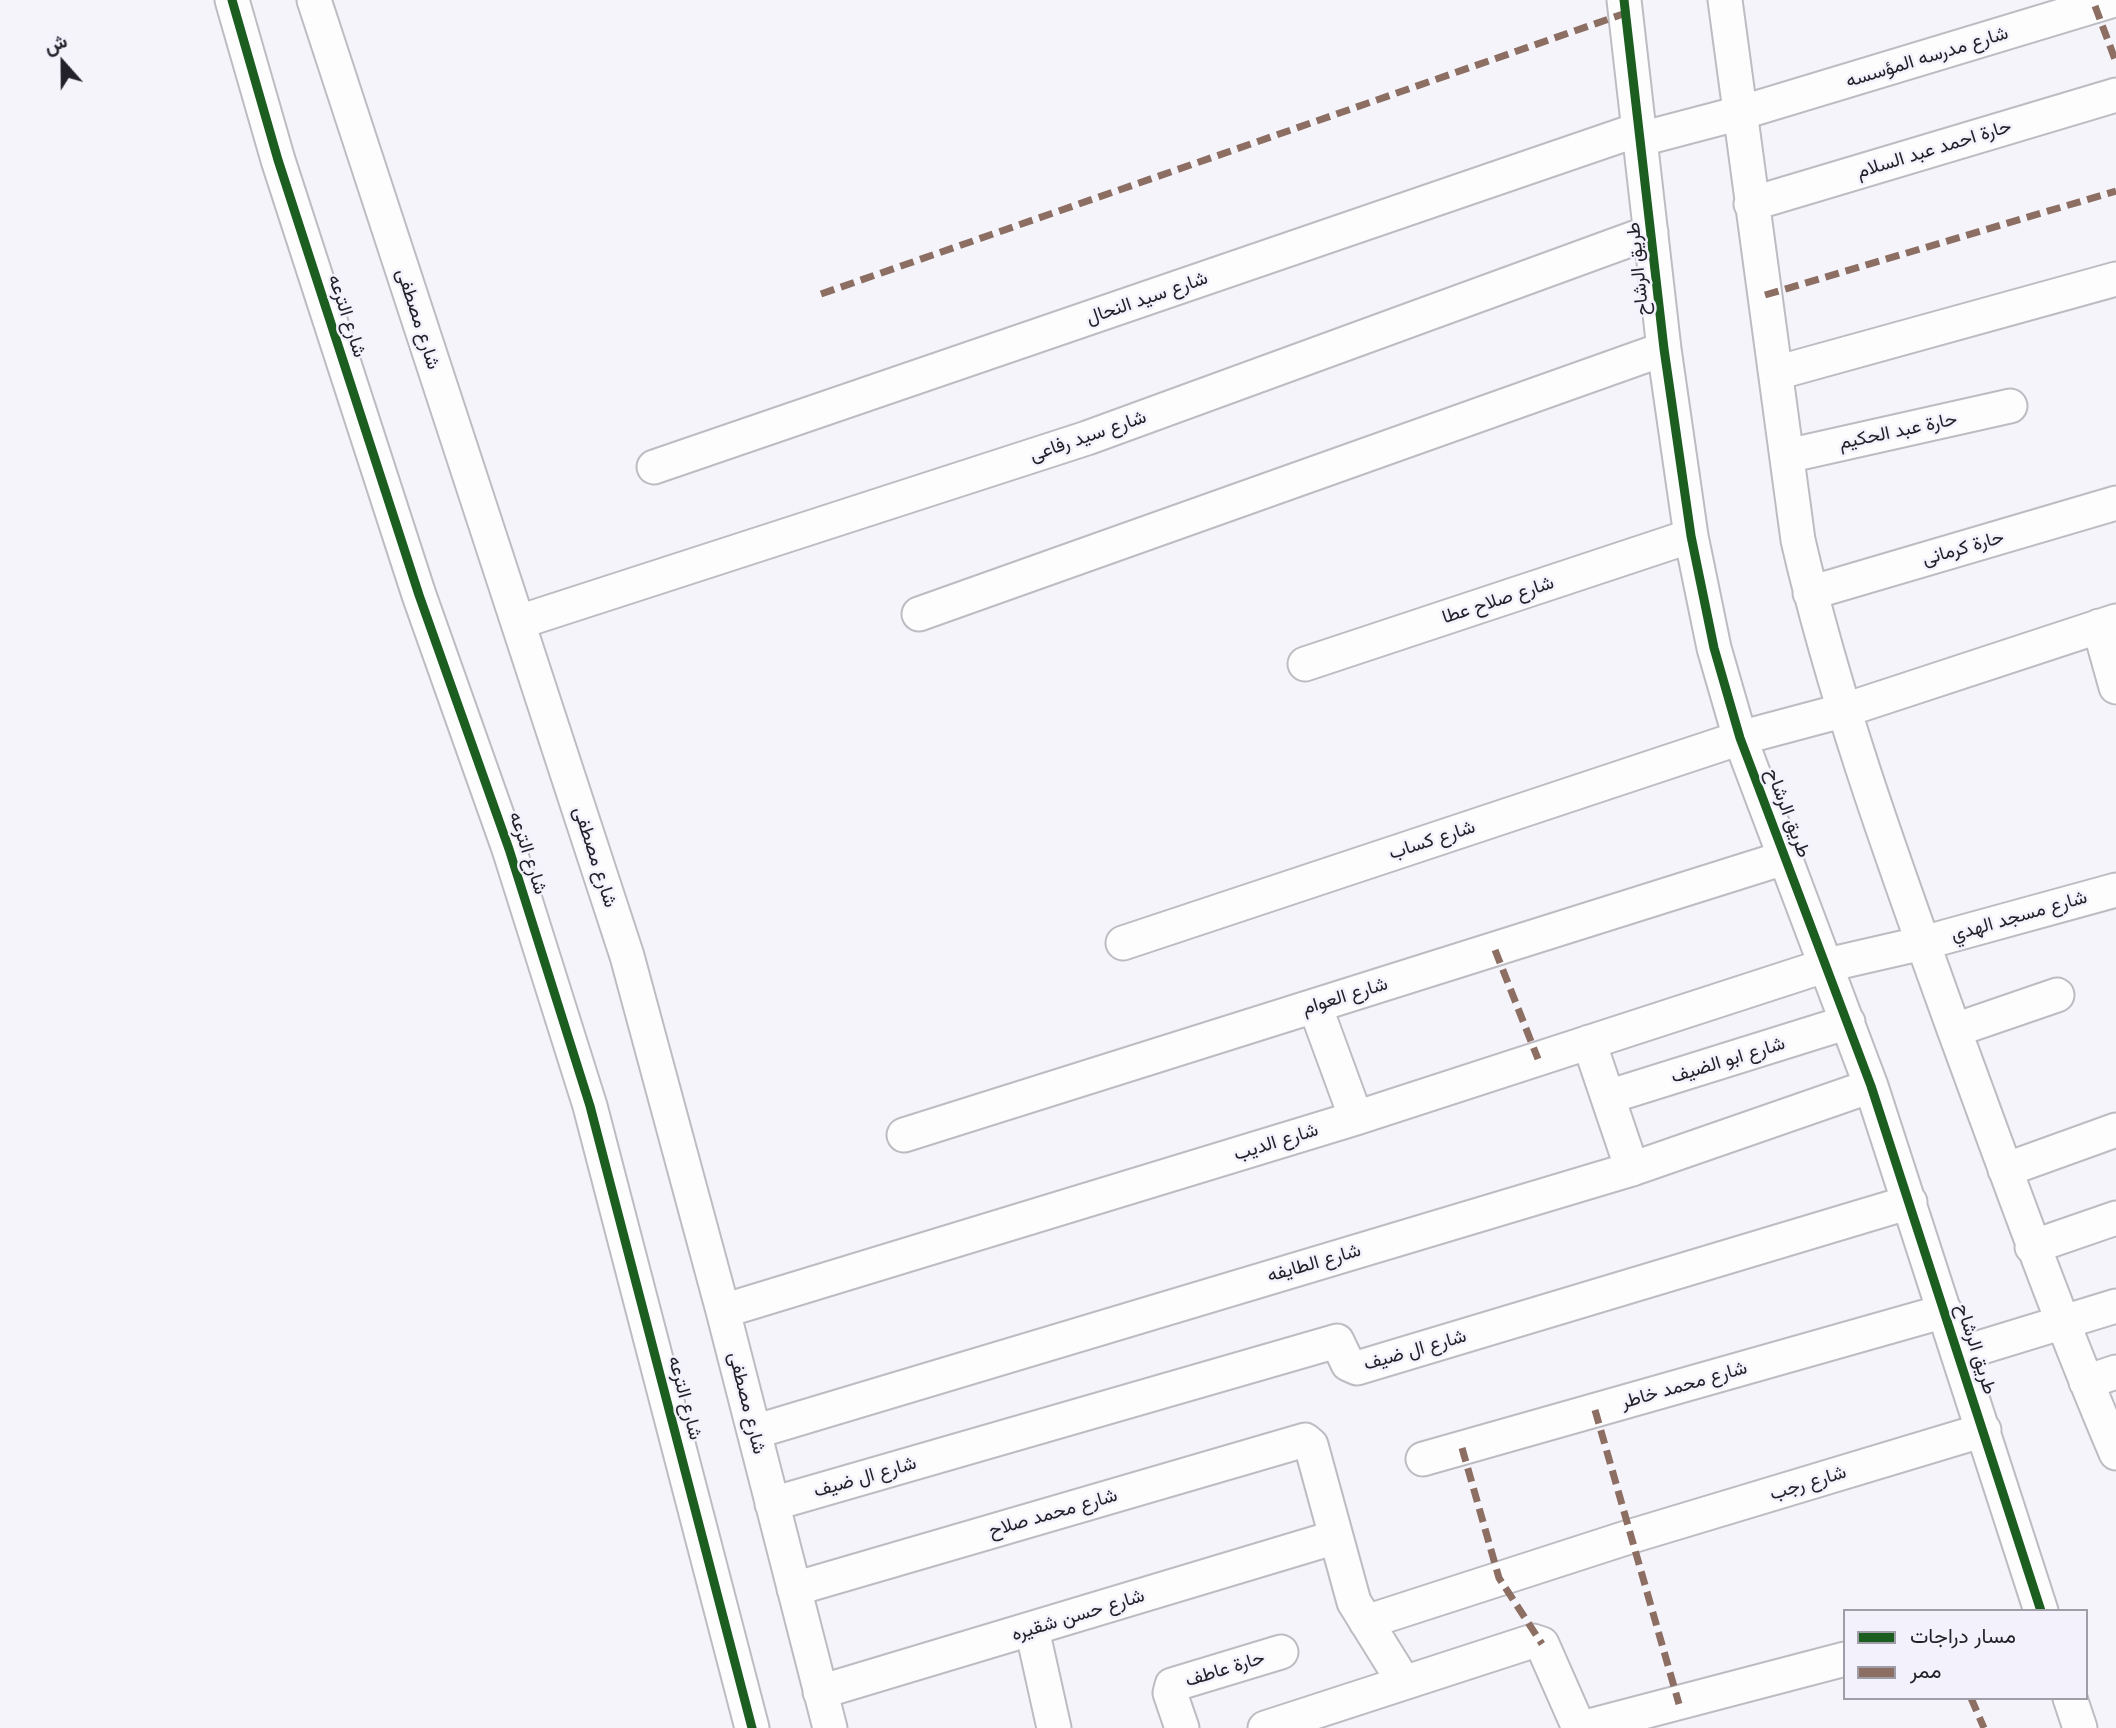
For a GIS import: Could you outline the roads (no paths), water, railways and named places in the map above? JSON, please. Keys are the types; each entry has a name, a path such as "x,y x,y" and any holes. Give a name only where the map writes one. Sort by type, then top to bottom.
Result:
{"street":[{"name":"شارع الترعه","path":"232,0 282,173 419,595 509,849 590,1107 752,1728"},
{"name":"شارع مصطفى","path":"314,0 627,956 723,1311 830,1728"},
{"name":"طريق الرشاح","path":"1624,0 1664,349 1691,536 1714,648 1740,738 1848,1022 1910,1202 1984,1430 2034,1609"},
{"path":"1725,0 1798,540 1810,593 1844,710 1923,943 2032,1247 2060,1322 2101,1377 2116,1453"},
{"name":"شارع مدرسه المؤسسه","path":"1641,134 1740,113 2114,0"},
{"name":"حارة احمد عبد السلام","path":"1751,204 2116,94"},
{"name":"شارع سيد النحال","path":"654,467 1641,134"},
{"name":"شارع سيد رفاعى","path":"519,622 1087,438 1651,232"},
{"path":"1776,373 2116,279"},
{"path":"919,614 1664,349"},
{"name":"حارة عبد الحكيم","path":"1787,456 2010,406"},
{"name":"حارة كرمانى","path":"1810,593 2116,503"},
{"name":"شارع صلاح عطا","path":"1305,664 1691,536"},
{"path":"2108,624 2116,687"},
{"name":"شارع كساب","path":"1123,943 1740,738 1844,710 2108,624"},
{"name":"شارع العوام","path":"904,1135 1787,857"},
{"name":"شارع مسجد الهدي","path":"1827,965 1923,943 2116,890"},
{"name":"شارع الديب","path":"723,1311 1356,1118 1827,965"},
{"path":"1955,1030 2057,995"},
{"path":"1315,1006 1356,1118"},
{"name":"شارع ابو الضيف","path":"1608,1097 1848,1022"},
{"path":"1589,1042 1632,1169"},
{"name":"شارع الطايفه","path":"754,1432 1632,1169 1871,1086"},
{"path":"2005,1170 2116,1130"},
{"name":"شارع ال ضيف","path":"772,1504 1338,1341 1348,1364 1357,1368 1910,1202"},
{"path":"2032,1247 2116,1218"},
{"path":"1959,1354 2116,1306"},
{"name":"شارع محمد خاطر","path":"1423,1459 1945,1311"},
{"name":"شارع رجب","path":"1366,1622 1632,1536 1984,1430"},
{"name":"شارع محمد صلاح","path":"794,1589 1305,1440 1311,1445 1336,1537"},
{"path":"1336,1537 1354,1602 1403,1681"},
{"name":"شارع حسن شقيره","path":"820,1692 1336,1537"},
{"path":"1032,1629 1046,1726"},
{"path":"1265,1728 1338,1716 1403,1681 1537,1642 1542,1644 1581,1728 1683,1716 1843,1660"},
{"name":"حارة عاطف","path":"1182,1728 1170,1693 1172,1685 1281,1652"},
{"path":"2071,1700 2080,1728"}]}
